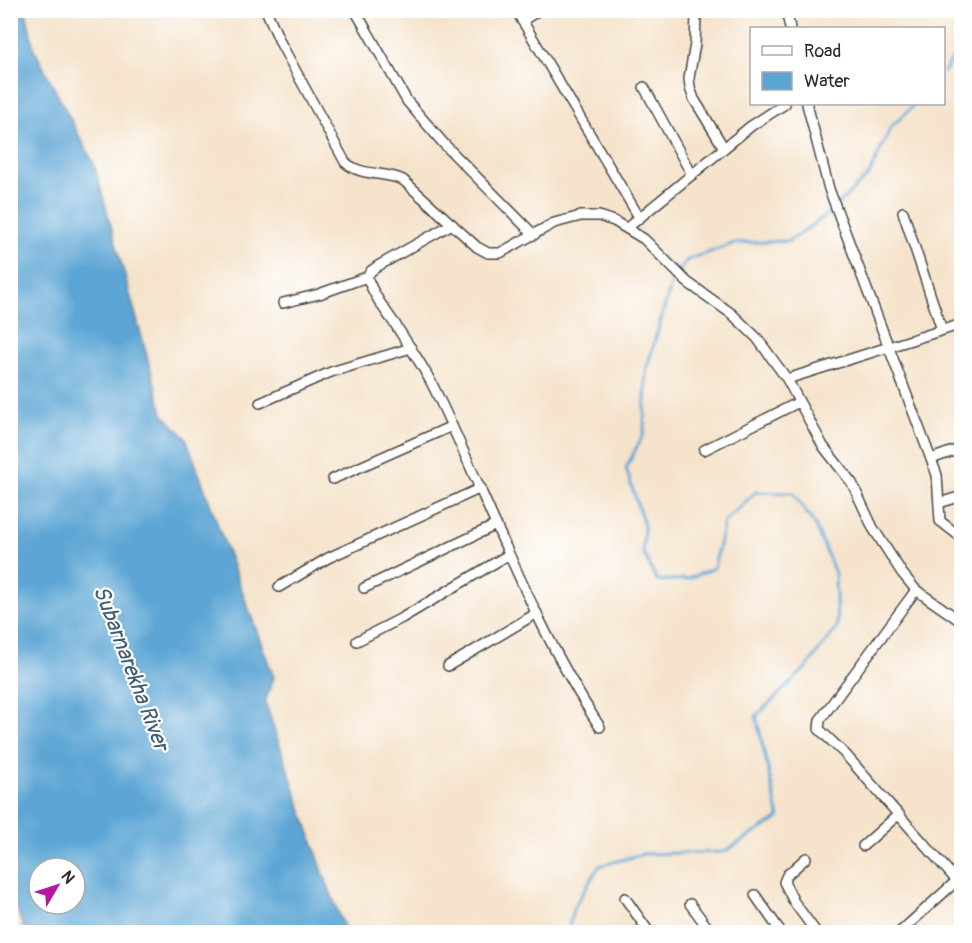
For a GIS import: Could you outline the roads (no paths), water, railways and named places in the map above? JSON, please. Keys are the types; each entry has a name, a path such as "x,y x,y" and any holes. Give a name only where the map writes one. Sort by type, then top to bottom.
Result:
{"street":[{"path":"266,10 281,44 345,162 352,169 393,175 403,180 477,247 488,253 500,253 555,224 581,216 599,216 627,228 644,240 663,256 687,282 746,326 787,379 823,446 852,483 873,528 902,573 916,590 962,622"},
{"path":"355,10 407,101 444,144 534,235"},
{"path":"516,10 639,217"},
{"path":"522,21 539,10"},
{"path":"786,10 790,27"},
{"path":"696,15 695,44 689,78 690,88 694,99 724,148"},
{"path":"644,87 692,175"},
{"path":"627,228 758,121 783,105"},
{"path":"807,105 830,189 937,475 940,521 962,538"},
{"path":"903,212 942,330"},
{"path":"283,303 319,294 367,277 370,271 378,266 452,224"},
{"path":"367,277 378,299 432,384 481,488 508,555 576,691 600,727"},
{"path":"787,379 889,345 962,324"},
{"path":"260,403 340,369 411,348"},
{"path":"704,450 799,402"},
{"path":"333,478 452,426"},
{"path":"931,459 962,448"},
{"path":"279,587 328,558 481,488"},
{"path":"939,503 962,496"},
{"path":"364,588 496,525"},
{"path":"357,640 402,618 508,555"},
{"path":"900,933 959,879 845,754 819,729 820,720 916,590"},
{"path":"448,666 537,613"},
{"path":"862,846 899,814"},
{"path":"806,858 787,875 784,882 794,902 816,933"},
{"path":"755,895 782,933"},
{"path":"625,898 649,933"},
{"path":"690,904 711,933"}],"water":[{"name":"Subarnarekha River","path":"10,11 26,11 34,49 94,164 163,414 186,438 274,678 265,702 325,878 346,932 25,932 10,890"}],"waterway":[{"path":"945,70 962,44"},
{"path":"568,932 573,909 599,866 643,854 724,852 779,818 756,716 806,668 837,627 835,573 815,525 793,493 756,492 724,522 714,568 688,579 657,581 643,552 644,525 626,468 644,433 646,371 672,281 687,260 735,243 789,241 824,217 869,175 891,127 914,105"}]}
